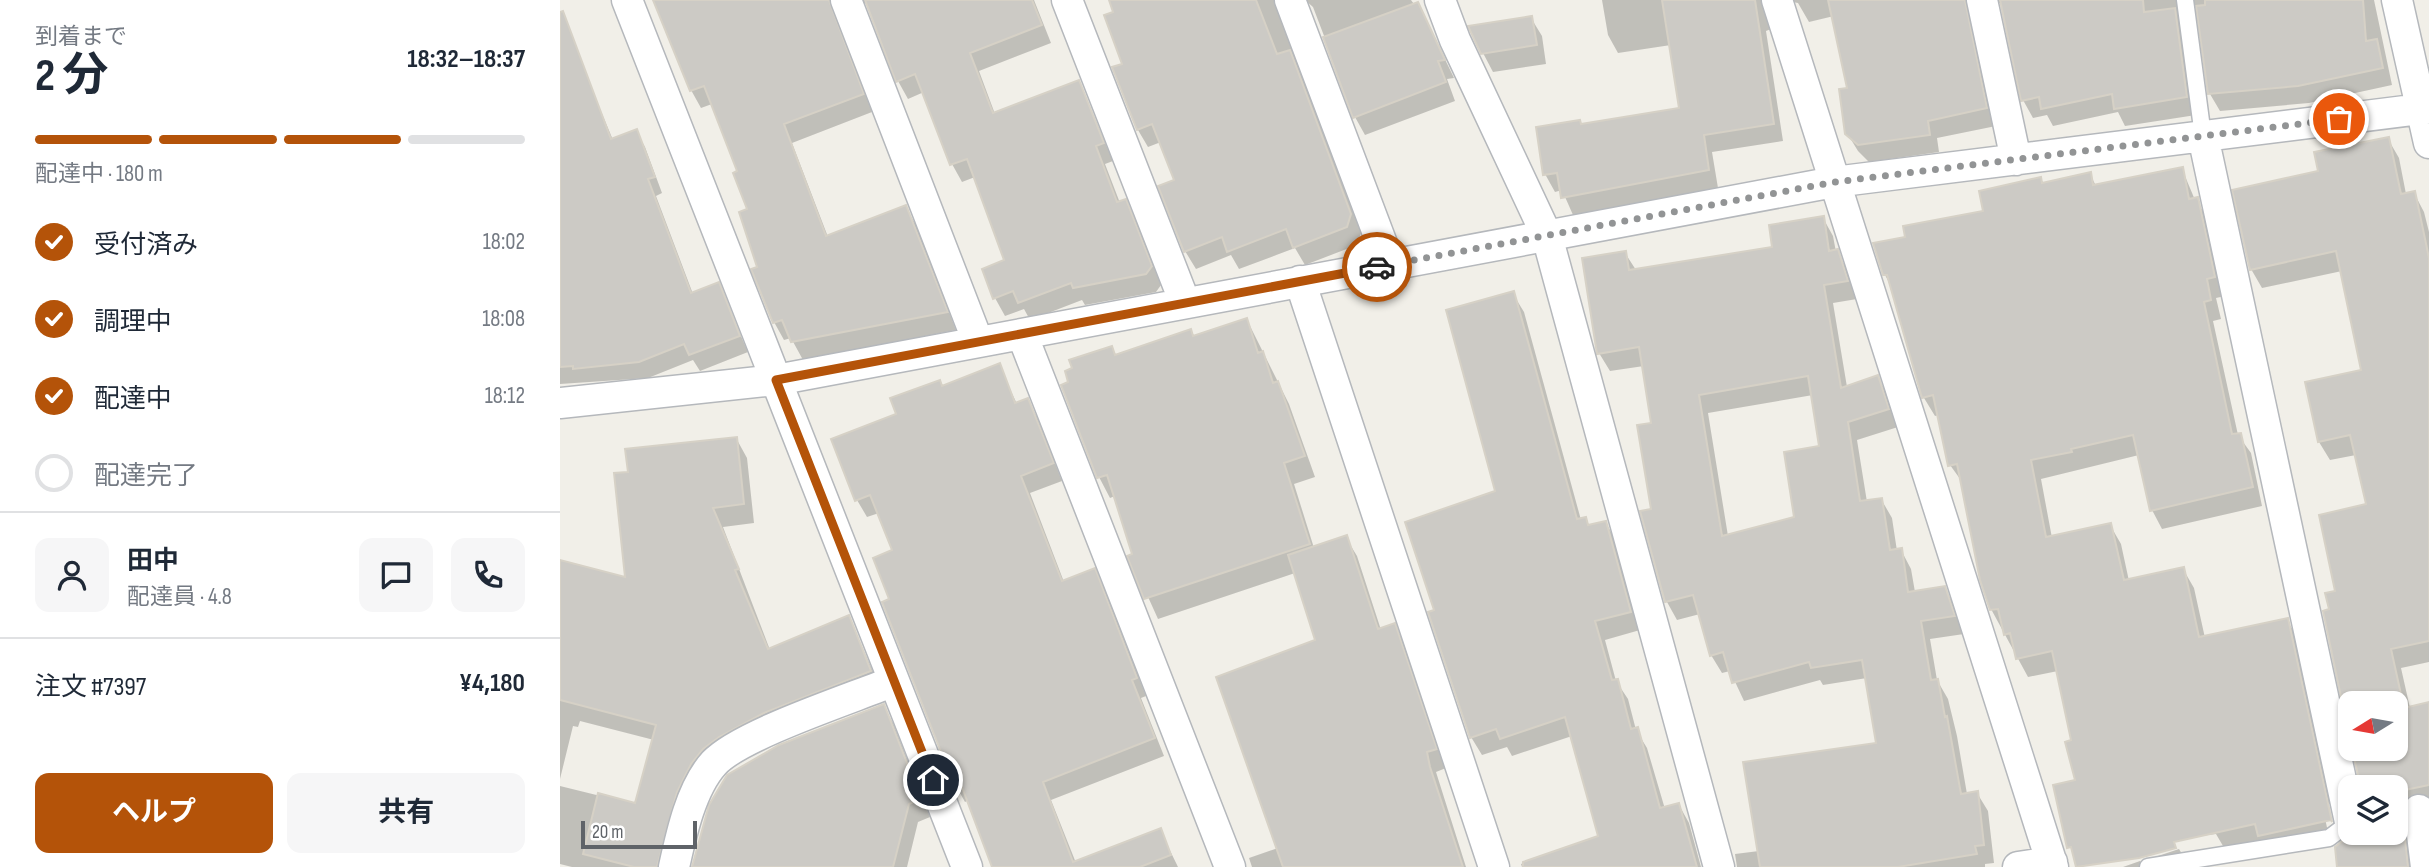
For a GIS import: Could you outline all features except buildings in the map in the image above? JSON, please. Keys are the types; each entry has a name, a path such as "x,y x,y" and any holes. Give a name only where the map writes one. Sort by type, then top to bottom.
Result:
{"street":[{"path":"626,0 894,681 961,863"},
{"path":"846,0 978,342"},
{"path":"1067,0 1185,303"},
{"path":"1290,0 1390,265"},
{"path":"1440,0 1455,40 1547,236 1718,867"},
{"path":"1776,0 2052,864 2018,867"},
{"path":"1982,0 2016,160"},
{"path":"2397,0 2425,109 2429,143"},
{"path":"560,402 776,380 1835,182 2425,109"},
{"path":"2203,136 2340,775"},
{"path":"1300,282 1494,867"},
{"path":"1022,334 1230,867"},
{"path":"674,867 686,815 714,763 740,744 894,681"},
{"path":"2414,811 2426,867"}],"lane":[{"path":"2185,0 2203,136"},
{"path":"2148,867 2329,838 2338,831"}],"way so far":[{"path":"1377,267 1835,182 2339,119"}],"route":[{"path":"933,780 776,380 1377,267"}]}
